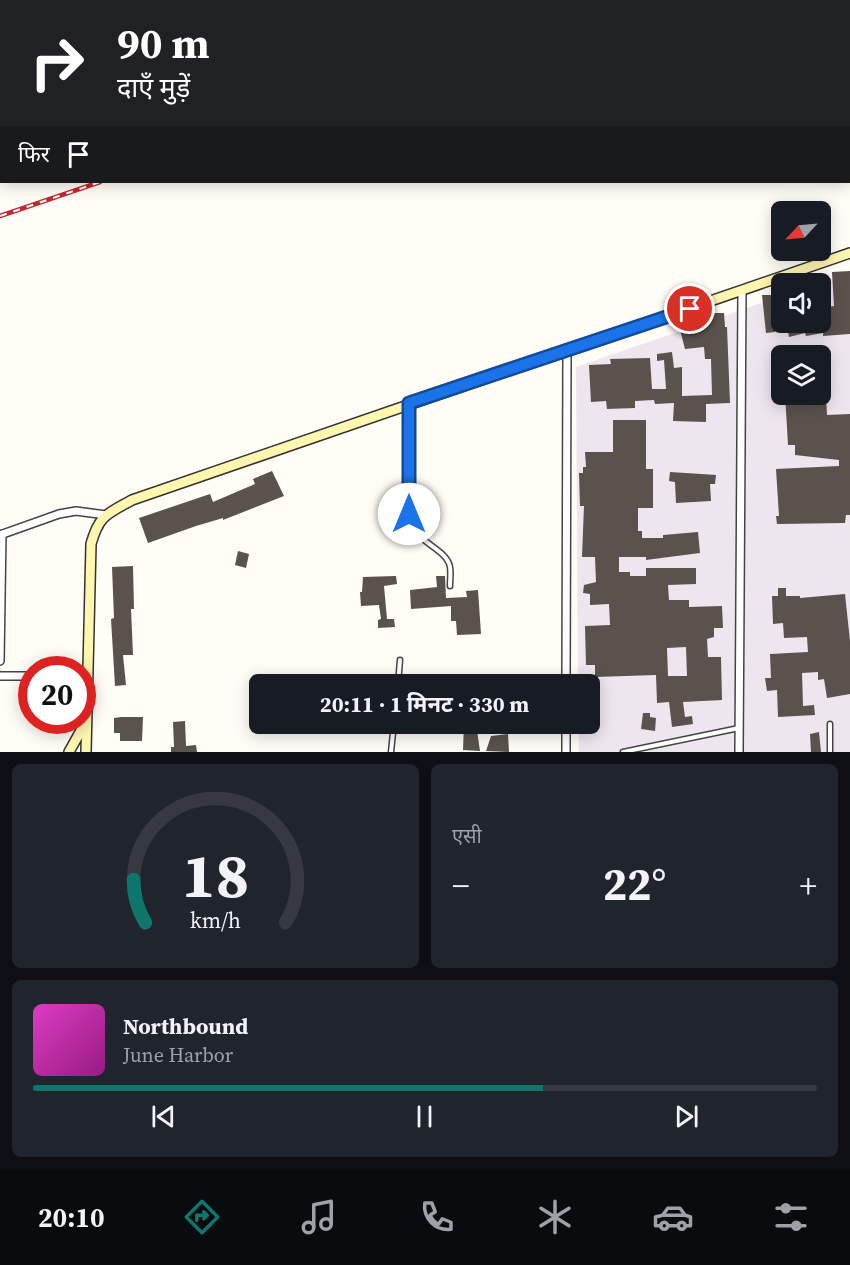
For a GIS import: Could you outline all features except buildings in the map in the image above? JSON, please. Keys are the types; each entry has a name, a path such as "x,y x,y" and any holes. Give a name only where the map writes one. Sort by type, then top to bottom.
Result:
{"street":[{"path":"88,656 91,544 96,525 106,515 132,500 850,253"},
{"path":"739,752 742,291"},
{"path":"566,674 567,350"},
{"path":"0,661 1,534 59,514 76,512 106,515"},
{"path":"0,676 18,676"},
{"path":"69,752 79,734"},
{"path":"86,752 87,734"},
{"path":"566,734 566,752"}],"lane":[{"path":"409,403 409,521 418,537 446,557 450,566 450,586"},
{"path":"399,674 400,660"},
{"path":"830,724 831,752"},
{"path":"623,752 739,728"},
{"path":"391,752 393,734"}],"shaded area":[{"path":"850,272 850,752 579,752 578,734 600,734 600,674 578,674 576,367 771,299 771,333 831,333 831,279"}],"railway":[{"path":"0,216 97,183"}],"route":[{"path":"409,514 409,403 690,309"}]}
